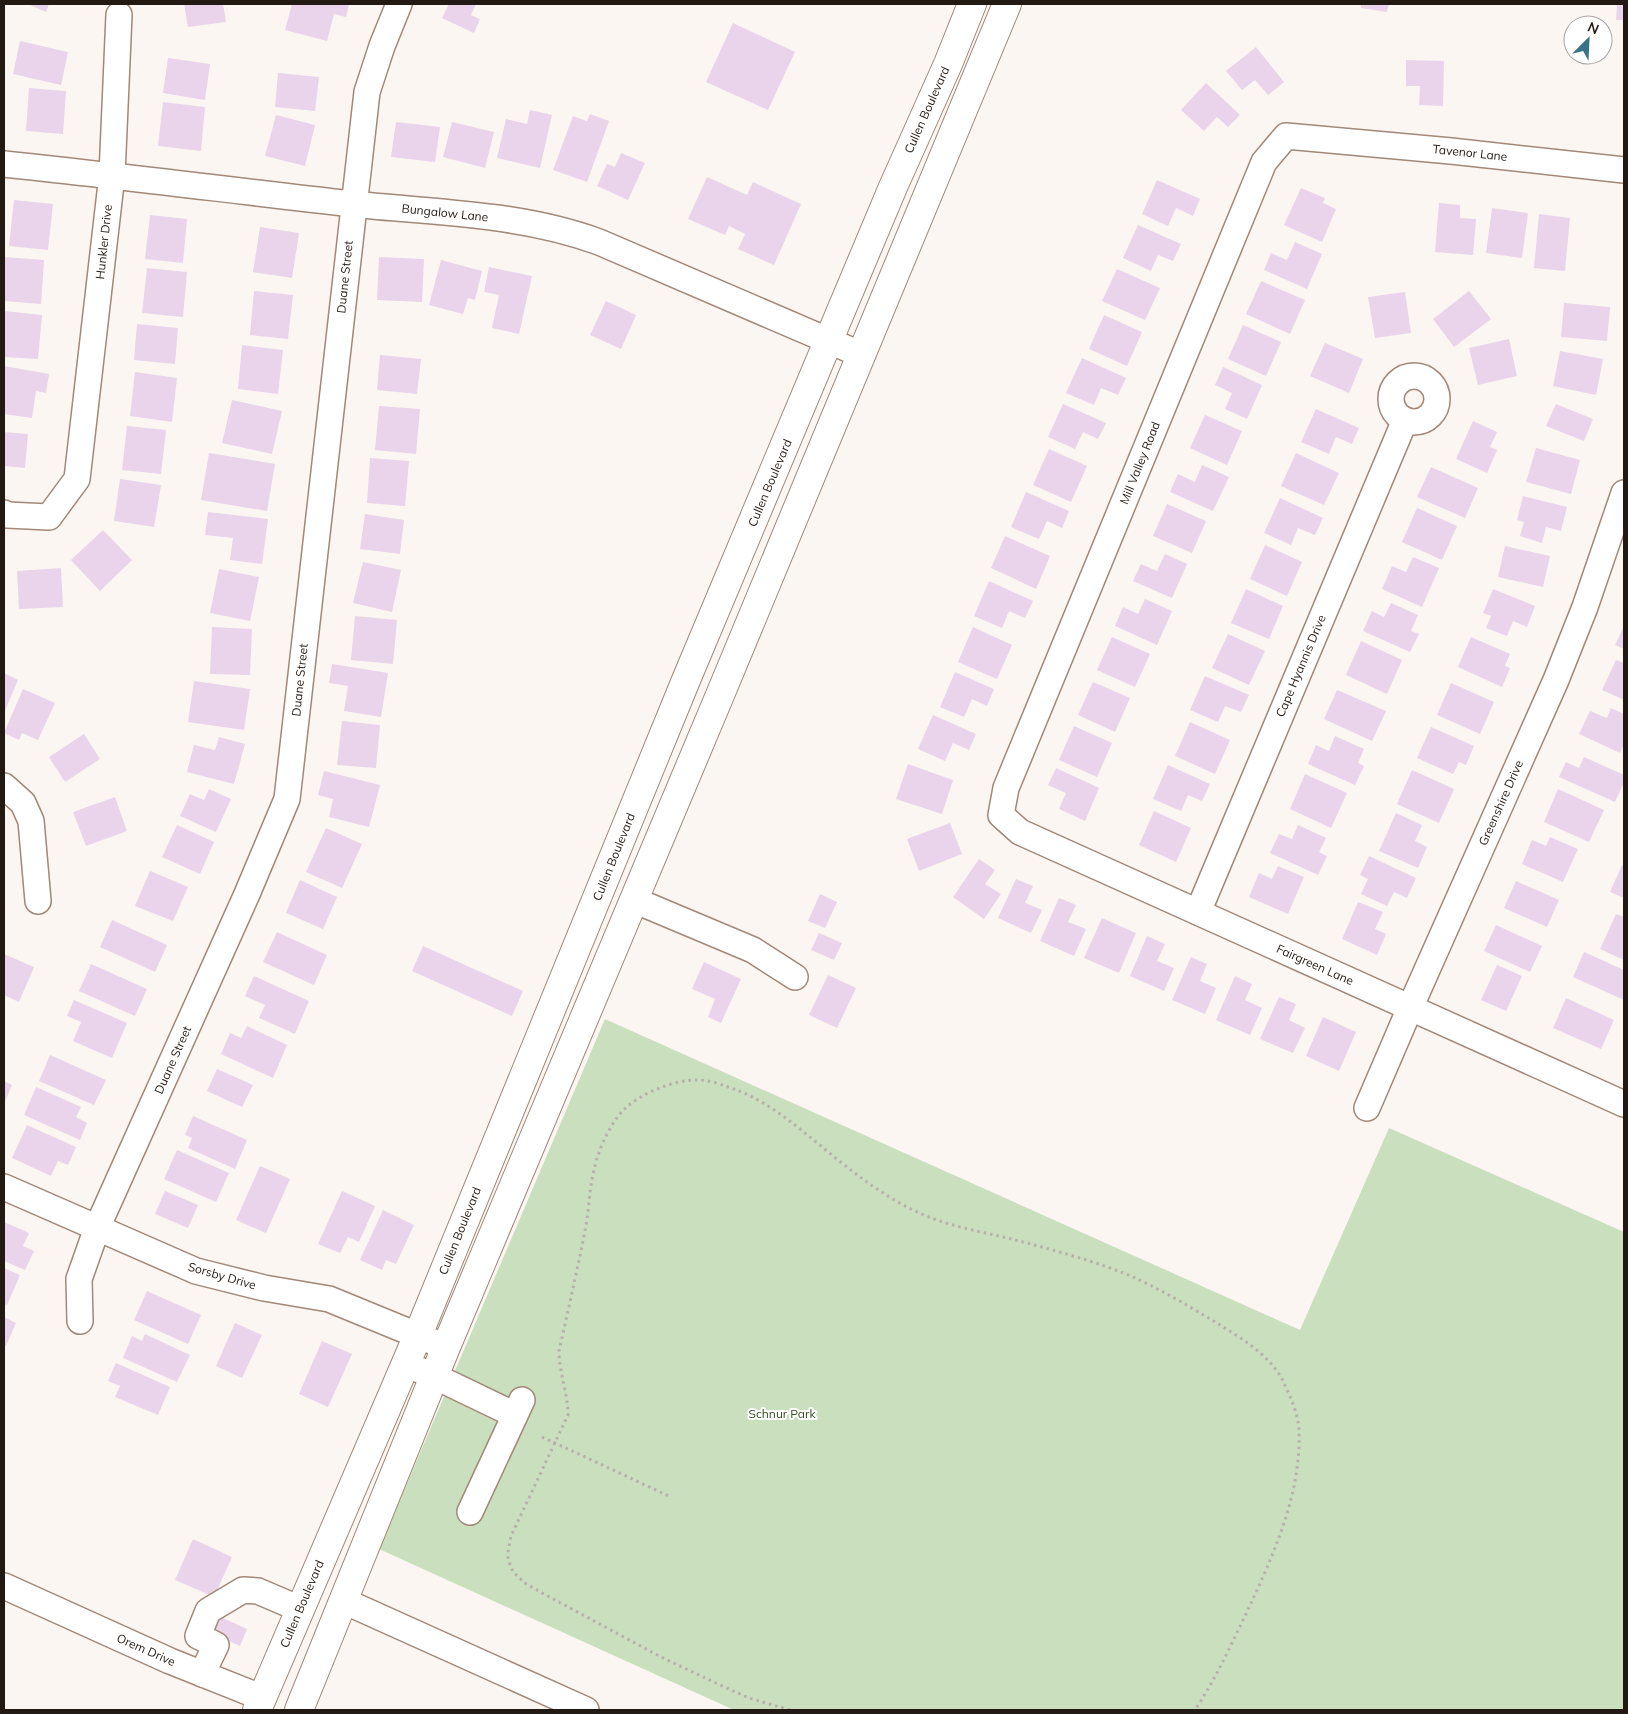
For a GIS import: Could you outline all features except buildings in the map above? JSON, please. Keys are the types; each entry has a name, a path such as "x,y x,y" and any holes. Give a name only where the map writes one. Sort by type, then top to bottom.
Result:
{"main road":[{"name":"Cullen Boulevard","path":"260,1704 418,1335 686,680 972,4"},
{"path":"299,1710 446,1346 720,696 1007,4"},
{"path":"948,64 977,77"},
{"path":"686,680 720,696"},
{"path":"548,1019 579,1032"},
{"name":"Orem Drive","path":"260,1704 289,1710"}],"street":[{"name":"Duane Street","path":"80,1321 79,1279 97,1228 247,894 287,799 367,92 382,46 399,4"},
{"name":"Hunkler Drive","path":"4,513 7,515 49,517 77,479 112,175 119,15"},
{"name":"Mill Valley Road","path":"1009,822 1001,815 1006,788 1264,162 1286,136 1315,138"},
{"name":"Tavenor Lane","path":"1315,138 1451,150 1624,170"},
{"name":"Bungalow Lane","path":"4,164 520,221 575,234 862,355"},
{"name":"Cape Hyannis Drive","path":"1198,912 1405,420"},
{"name":"Greenshire Drive","path":"1367,1108 1556,680 1585,606 1624,493"},
{"path":"4,786 23,803 31,821 38,901"},
{"name":"Fairgreen Lane","path":"1009,822 1020,832 1624,1104"},
{"path":"634,900 753,950 794,977"},
{"name":"Sorsby Drive","path":"4,1187 196,1271 264,1288 329,1299 446,1346"},
{"path":"405,1364 519,1408 470,1512"},
{"name":"Orem Drive","path":"4,1586 202,1674 260,1704"},
{"path":"202,1674 216,1645 198,1636 208,1612 243,1590 258,1590 300,1609"},
{"path":"344,1601 586,1710"}],"path":[{"path":"790,1710 749,1698 661,1657 525,1583 513,1572 508,1559 511,1536 568,1415 568,1403 559,1365 559,1351 589,1211 594,1169 614,1121 627,1106 645,1095 675,1082 699,1080 727,1086 758,1099 789,1119 864,1180 900,1204 944,1222 1074,1256 1133,1277 1187,1305 1240,1337 1266,1358 1281,1378 1293,1405 1300,1428 1298,1459 1290,1504 1272,1558 1219,1672 1195,1710"},
{"path":"542,1437 669,1496"}],"green space":[{"name":"Schnur Park","path":"605,1019 1300,1330 1389,1128 1624,1232 1624,1710 734,1710 379,1549"}]}
